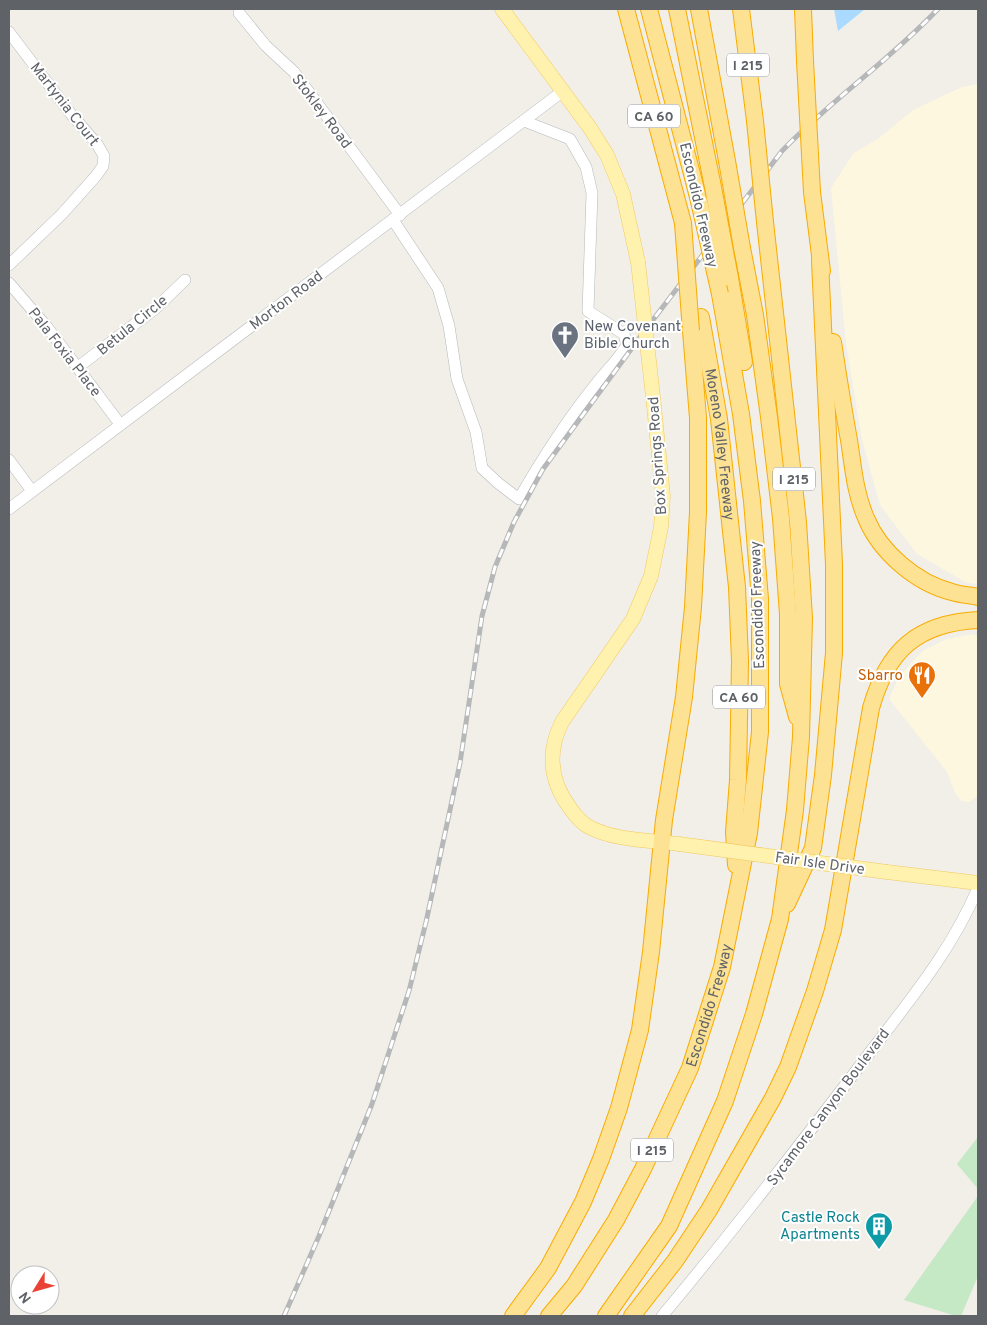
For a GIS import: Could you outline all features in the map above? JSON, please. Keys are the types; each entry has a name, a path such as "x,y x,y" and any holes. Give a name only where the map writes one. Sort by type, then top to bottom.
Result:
{"highway":[{"name":"Moreno Valley Freeway","path":"626,9 682,223 701,317 720,428 737,587 740,661 738,780 734,832 737,890"},
{"name":"Escondido Freeway","path":"549,1316 574,1286 616,1220 643,1169 690,1068 722,967 749,833 760,732 760,599 752,501 741,414 720,294 699,201 649,9"},
{"path":"677,9 712,182 749,389 768,556 770,644 765,758 750,865 737,922 722,967"},
{"path":"699,9 754,315 769,417 781,518 788,614 788,684 801,737"},
{"name":"I 215","path":"606,1316 669,1226 725,1101 754,1014 780,919 795,810 801,737 804,618 798,522 755,121 741,9"},
{"path":"803,9 812,192 820,261 855,483 866,518 878,538 891,554 920,578 935,586 952,592 978,597"},
{"path":"513,1316 548,1268 566,1236 602,1158 619,1108 640,1030 651,952 662,841 684,697 693,607 698,512 698,418 682,223"},
{"path":"780,919 813,848 824,775 834,654 834,564 820,261"},
{"path":"632,1316 674,1261 709,1210 774,1098 788,1067 816,991 832,930 871,708 876,690 889,663 903,646 938,626 964,620 978,620"}],"main road":[{"name":"Box Springs Road","path":"502,9 590,128 612,165 623,194 638,262 662,496 661,528 651,576 633,619 562,722 555,736 552,753 554,771 558,790 577,817 588,827 607,834 634,840 662,841"},
{"name":"Fair Isle Drive","path":"662,841 978,883"}],"street":[{"name":"Stokley Road","path":"239,13 266,46 294,72 397,217 438,288 449,326 457,379 476,432 482,468 519,499 558,437 596,384 620,357 627,345 624,334 588,311 592,193 586,167 570,139 524,121"},
{"name":"Martynia Court","path":"9,32 71,114 97,144 104,156 103,166 96,176 62,214 9,265"},
{"name":"Morton Road","path":"9,509 563,91"},
{"name":"Betula Circle","path":"78,368 156,308 185,280"},
{"name":"Pala Foxia Place","path":"9,283 47,327 120,424"},
{"path":"9,460 32,491"},
{"name":"Sycamore Canyon Boulevard","path":"662,1316 790,1158 928,978 969,910 978,888"}],"shaded area":[{"path":"978,84 978,584 967,583 917,554 880,505 862,440 846,343 831,188 853,154 879,138 913,110 962,87"},
{"path":"973,634 978,636 978,796 969,802 962,801 955,793 947,772 889,699 898,679 924,650 947,639"}],"green space":[{"path":"978,1137 978,1189 957,1164"},
{"path":"978,1196 978,1276 961,1316 904,1300"}],"water":[{"path":"834,9 865,9 838,31"}],"railway":[{"path":"284,1316 319,1236 372,1104 409,991 426,922 460,763 482,616 495,567 514,522 543,469 646,329 782,151 820,114 920,28 938,9"}],"place":[{"name":"New Covenant Bible Church","path":"565,359"},
{"name":"Sbarro","path":"922,699"},
{"name":"Castle Rock Apartments","path":"879,1250"}]}
